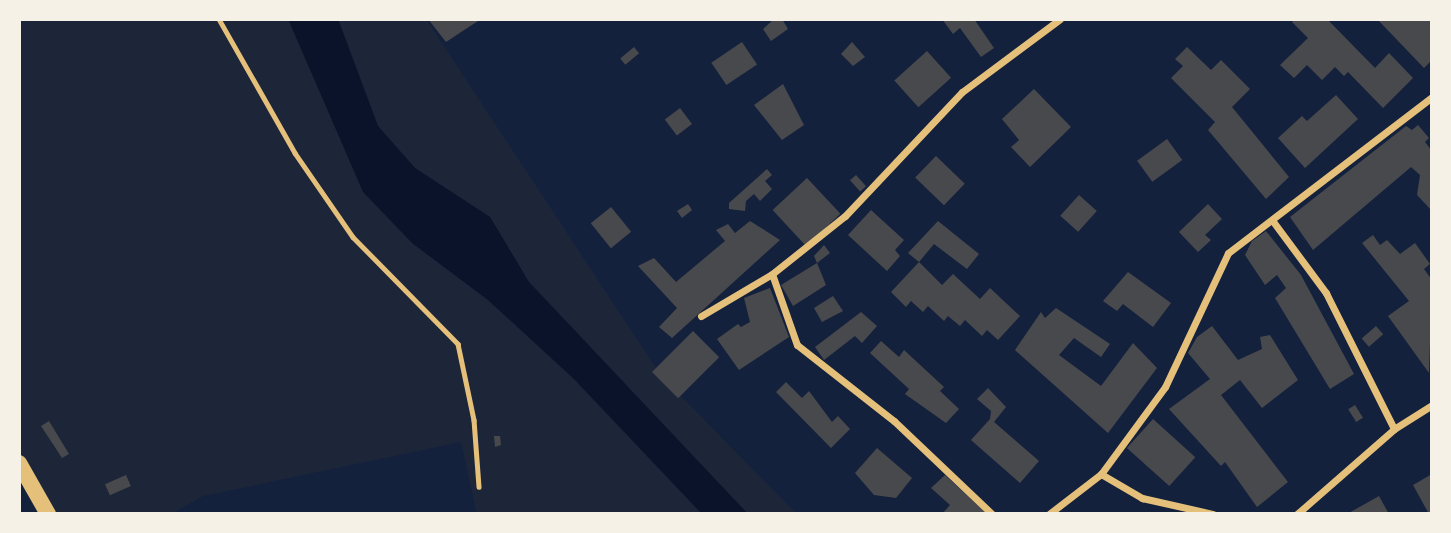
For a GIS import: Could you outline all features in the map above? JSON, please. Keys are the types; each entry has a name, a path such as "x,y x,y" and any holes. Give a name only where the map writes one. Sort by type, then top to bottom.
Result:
{"main road":[{"path":"19,463 48,514"}],"street":[{"path":"701,316 772,274 845,216 962,92 1059,19"},
{"path":"1049,514 1101,474 1165,387 1228,253 1432,97"},
{"path":"1272,220 1326,293 1394,429"},
{"path":"772,274 797,345 894,421 992,514"},
{"path":"1297,514 1394,429 1432,405"},
{"path":"1101,474 1142,498 1213,514"}],"path":[{"path":"219,19 295,153 353,237 458,344 474,420 480,487"}],"shaded area":[{"path":"19,19 288,19 323,95 412,243 488,300 574,379 702,514 477,514 461,442 203,496 171,514 49,514 19,465"},
{"path":"288,19 338,19 378,126 415,168 490,217 529,282 748,514 702,514 574,379 488,300 412,243 363,192"},
{"path":"338,19 426,19 662,377 797,514 748,514 529,282 490,217 415,168 378,126"}],"building":[{"path":"428,19 481,19 446,42"},
{"path":"774,19 782,19 788,29 771,41 763,29"},
{"path":"942,19 974,19 994,48 981,57 960,28 953,34"},
{"path":"1295,19 1327,19 1375,68 1389,53 1413,78 1383,108 1348,72 1344,76 1335,67 1322,80 1307,65 1294,78 1280,65 1308,38 1292,22"},
{"path":"1377,19 1432,19 1432,60 1424,68"},
{"path":"742,42 757,64 726,85 711,63"},
{"path":"852,42 865,57 853,66 841,54"},
{"path":"634,47 639,53 625,65 620,59"},
{"path":"1187,47 1211,70 1221,60 1250,89 1232,107 1289,177 1266,199 1208,130 1215,122 1171,78 1183,66 1175,59"},
{"path":"927,51 951,78 918,107 894,80"},
{"path":"783,84 804,125 782,140 754,105"},
{"path":"1034,89 1071,127 1030,167 1011,147 1019,140 1002,119"},
{"path":"1336,95 1358,119 1305,168 1278,138 1302,116 1307,121"},
{"path":"680,108 692,124 677,135 665,119"},
{"path":"1418,125 1429,138 1425,142 1432,151 1432,211 1417,195 1420,175 1411,167 1313,250 1290,217 1406,126 1412,130"},
{"path":"1167,139 1182,160 1152,182 1137,161"},
{"path":"936,156 965,184 944,205 915,178"},
{"path":"767,169 772,175 765,181 772,189 760,201 754,194 746,201 745,211 729,209 729,203"},
{"path":"856,175 866,186 860,192 850,180"},
{"path":"807,178 840,214 806,246 773,210"},
{"path":"1079,195 1097,211 1078,232 1060,216"},
{"path":"688,204 692,210 682,218 677,211"},
{"path":"1208,204 1222,219 1205,235 1211,240 1198,252 1179,232"},
{"path":"611,207 631,232 611,248 591,223"},
{"path":"871,210 904,240 895,250 900,256 887,271 848,235"},
{"path":"750,221 780,240 672,338 659,327 677,308 638,266 654,258 676,282 725,241 716,230 728,224 735,233"},
{"path":"938,221 979,254 967,269 934,244 919,262 908,253"},
{"path":"1266,231 1301,275 1354,374 1330,389 1275,298 1286,288 1277,275 1265,285 1245,255 1252,241"},
{"path":"1373,235 1380,245 1387,240 1400,254 1415,243 1430,264 1424,269 1432,280 1429,373 1388,316 1409,301 1362,243"},
{"path":"824,245 830,253 817,263 814,256"},
{"path":"919,262 942,285 953,274 980,299 990,288 1020,316 998,340 987,330 982,336 965,320 960,326 948,316 944,321 928,306 923,312 911,301 906,307 891,292"},
{"path":"817,263 826,285 793,306 781,285"},
{"path":"1128,272 1171,303 1153,327 1123,304 1117,311 1103,301"},
{"path":"770,288 789,337 739,370 717,339 738,324 741,327 750,322 744,298"},
{"path":"833,296 843,311 822,322 814,308"},
{"path":"1056,308 1110,344 1101,357 1074,338 1059,355 1101,386 1133,343 1157,368 1108,433 1015,350 1041,312 1045,318"},
{"path":"861,312 877,326 862,343 855,336 824,360 815,347"},
{"path":"1212,326 1238,360 1262,349 1260,337 1270,335 1298,380 1262,408 1240,380 1221,395 1288,482 1257,507 1225,462 1221,466 1169,409 1210,379 1188,353 1197,337"},
{"path":"1376,326 1383,334 1369,347 1362,338"},
{"path":"693,331 719,357 678,398 652,372"},
{"path":"881,341 899,357 904,350 944,387 940,391 959,409 946,423 905,394 909,389 870,353"},
{"path":"786,382 802,398 809,391 832,422 838,416 850,429 831,448 776,392"},
{"path":"988,388 1006,407 994,422 1039,461 1020,483 971,440 990,419 991,411 977,399"},
{"path":"1355,405 1363,418 1356,422 1348,409"},
{"path":"1153,419 1195,457 1169,486 1127,448"},
{"path":"49,421 69,454 62,458 41,426"},
{"path":"494,436 500,436 501,445 495,447"},
{"path":"877,448 912,478 896,498 874,495 855,473"},
{"path":"1432,474 1432,514 1429,514 1413,485"},
{"path":"126,475 131,486 110,495 105,484"},
{"path":"945,475 987,514 942,514 950,505 931,488"},
{"path":"1379,496 1389,514 1347,514"}]}
